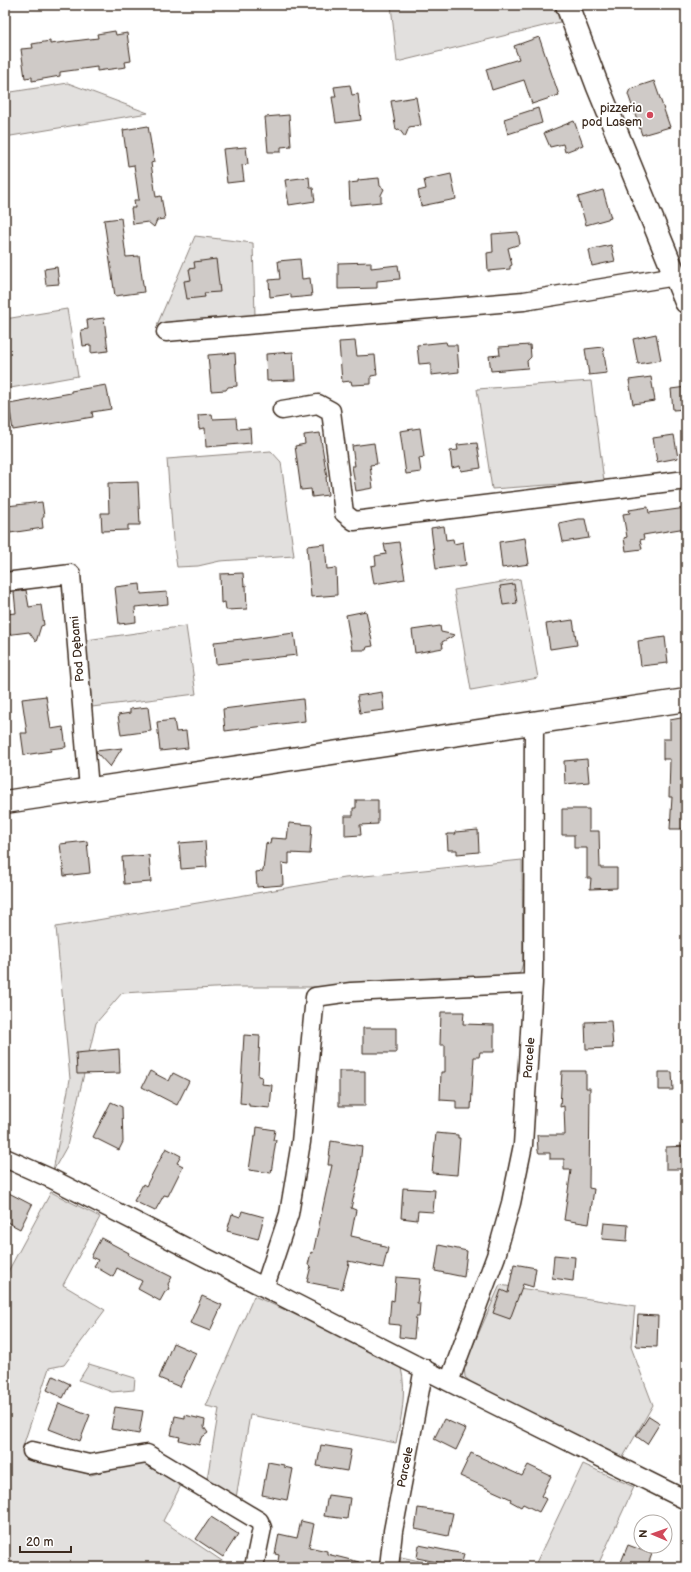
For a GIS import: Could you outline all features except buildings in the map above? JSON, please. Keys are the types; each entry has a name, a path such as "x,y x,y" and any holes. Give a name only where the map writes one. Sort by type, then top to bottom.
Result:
{"street":[{"path":"567,5 598,86 686,302"},
{"path":"166,332 524,301 676,276"},
{"path":"282,410 318,404 331,411 344,513 354,520 686,480"},
{"name":"Pod Dębami","path":"5,582 71,574 89,789"},
{"path":"5,802 686,700"},
{"name":"Parcele","path":"449,1382 496,1256 511,1203 523,1145 534,983 534,722"},
{"path":"265,1286 289,1214 301,1142 315,997 351,992 534,983"},
{"path":"5,1158 52,1179 265,1286 449,1382 686,1500"},
{"name":"Parcele","path":"389,1567 394,1531 424,1368"},
{"path":"32,1451 89,1464 147,1454 259,1521 262,1528 254,1567"}],"shaded area":[{"path":"391,5 554,5 560,22 397,62"},
{"path":"68,83 148,113 5,137 5,93"},
{"path":"195,236 253,243 255,316 157,325"},
{"path":"67,309 78,376 5,389 5,319"},
{"path":"591,381 604,481 492,489 477,389"},
{"path":"271,451 281,462 294,556 220,561 198,566 177,567 173,540 167,459"},
{"path":"520,579 538,678 471,690 454,590"},
{"path":"186,626 196,694 92,707 86,640"},
{"path":"522,860 523,963 520,973 507,979 340,987 233,987 122,993 96,1023 67,1146 53,1171 70,1079 56,927 345,878"},
{"path":"51,1192 100,1217 63,1285 105,1310 64,1365 49,1368 22,1449 41,1459 91,1475 147,1460 183,1481 163,1521 231,1567 5,1567 5,1277"},
{"path":"500,1285 635,1306 631,1347 653,1405 622,1459 476,1387 465,1377 464,1366"},
{"path":"254,1296 325,1328 401,1368 403,1377 403,1396 396,1443 250,1415 236,1498 207,1479 219,1409 206,1406"},
{"path":"89,1364 135,1378 134,1390 112,1392 79,1380"},
{"path":"583,1464 634,1487 597,1567 534,1567"},
{"path":"401,1557 448,1567 399,1567"}],"place":[{"name":"pizzeria pod Lasem","path":"650,115"}]}
